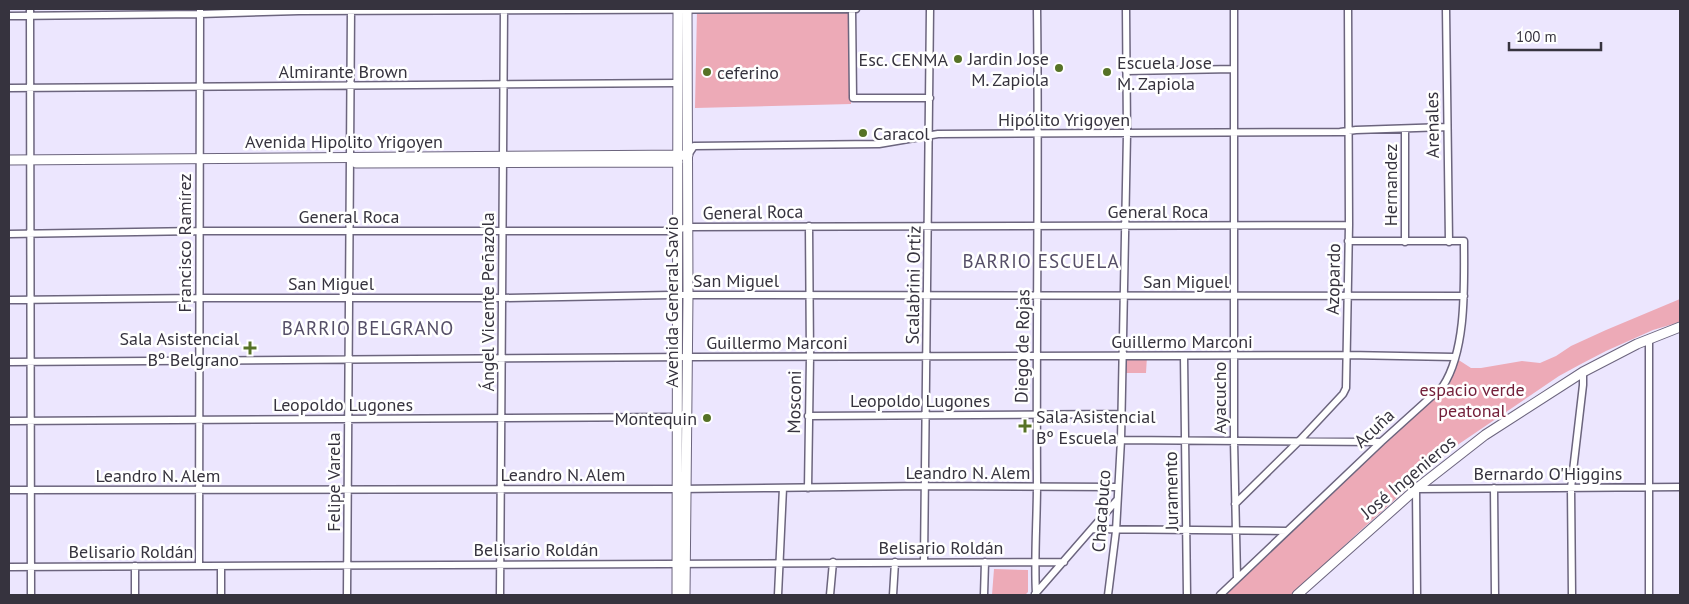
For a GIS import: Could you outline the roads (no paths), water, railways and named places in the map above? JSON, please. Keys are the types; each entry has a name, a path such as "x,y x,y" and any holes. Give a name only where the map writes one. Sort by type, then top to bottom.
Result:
{"main road":[{"name":"Avenida General Savio","path":"677,595 681,563 683,295 688,227 678,83 683,9"},
{"name":"Avenida General Savio","path":"683,9 682,157 678,231 683,295"},
{"name":"Avenida Hipolito Yrigoyen","path":"9,160 31,162 682,157"},
{"name":"Avenida Hipolito Yrigoyen","path":"9,165 31,162"},
{"name":"José Ingenieros","path":"1297,595 1416,489 1485,435 1583,372 1649,339 1680,327"},
{"name":"Avenida General Savio","path":"682,357 678,417 682,488"},
{"name":"Avenida General Savio","path":"681,563 685,595"}],"street":[{"path":"9,16 30,12 854,9 853,98 930,98"},
{"name":"Scalabrini Ortiz","path":"924,562 930,9"},
{"name":"Diego de Rojas","path":"1035,594 1039,134 1037,9"},
{"name":"Chacabuco","path":"1108,595 1116,530 1121,440 1126,226 1126,9"},
{"name":"Ayacucho","path":"1234,9 1233,355 1237,578"},
{"name":"Azopardo","path":"1235,504 1300,440 1343,394 1346,388 1349,225 1348,9"},
{"name":"Arenales","path":"1446,9 1446,127 1449,242"},
{"name":"Felipe Varela","path":"347,595 351,10"},
{"name":"Ángel Vicente Peñazola","path":"500,595 504,10"},
{"path":"30,12 30,595"},
{"name":"Francisco Ramírez","path":"199,566 200,12"},
{"path":"1126,71 1234,69"},
{"name":"Almirante Brown","path":"9,88 678,83"},
{"name":"Hipólito Yrigoyen","path":"682,157 694,146 879,144 930,135 1234,134 1446,127"},
{"name":"Hernandez","path":"1405,129 1405,242"},
{"name":"General Roca","path":"9,234 199,231 678,231 688,227 809,226 1349,225"},
{"name":"Mosconi","path":"808,488 809,226"},
{"path":"1348,241 1449,242"},
{"name":"Acuña","path":"1220,595 1380,442 1443,386 1449,374 1462,324 1464,296 1464,241 1449,242"},
{"name":"San Miguel","path":"9,300 502,298 683,295 1464,296"},
{"path":"1648,595 1649,339"},
{"name":"Guillermo Marconi","path":"9,362 927,356 1347,355 1454,357"},
{"name":"Juramento","path":"1184,356 1187,595"},
{"path":"1572,595 1571,488 1583,372"},
{"name":"Leopoldo Lugones","path":"808,416 1121,414"},
{"name":"Leopoldo Lugones","path":"9,421 678,417"},
{"path":"1121,440 1380,442"},
{"name":"Leandro N. Alem","path":"9,490 925,486 1118,487"},
{"name":"Bernardo O'Higgins","path":"1416,489 1680,487"},
{"path":"778,595 783,488"},
{"path":"1494,488 1495,595"},
{"path":"1416,489 1417,595"},
{"path":"1035,594 1117,500"},
{"path":"1092,529 1286,531"},
{"path":"830,595 833,562"},
{"path":"893,595 895,562"},
{"path":"984,595 985,562"},
{"name":"Belisario Roldán","path":"9,567 1064,562"},
{"path":"135,566 135,595"},
{"path":"221,566 221,595"}],"place":[{"name":"Esc. CENMA","path":"958,59"},
{"name":"Jardin Jose M. Zapiola","path":"1059,68"},
{"name":"ceferino","path":"707,72"},
{"name":"Escuela Jose M. Zapiola","path":"1107,72"},
{"name":"Caracol","path":"863,133"},
{"name":"Sala Asistencial Bº Belgrano","path":"250,348"},
{"name":"Montequin","path":"707,418"},
{"name":"Sala Asistencial Bº Escuela","path":"1025,426"}],"district":[{"name":"BARRIO ESCUELA","path":"1041,261"},
{"name":"BARRIO BELGRANO","path":"368,328"}],"park label":[{"name":"espacio verde peatonal","path":"1472,399"}]}
